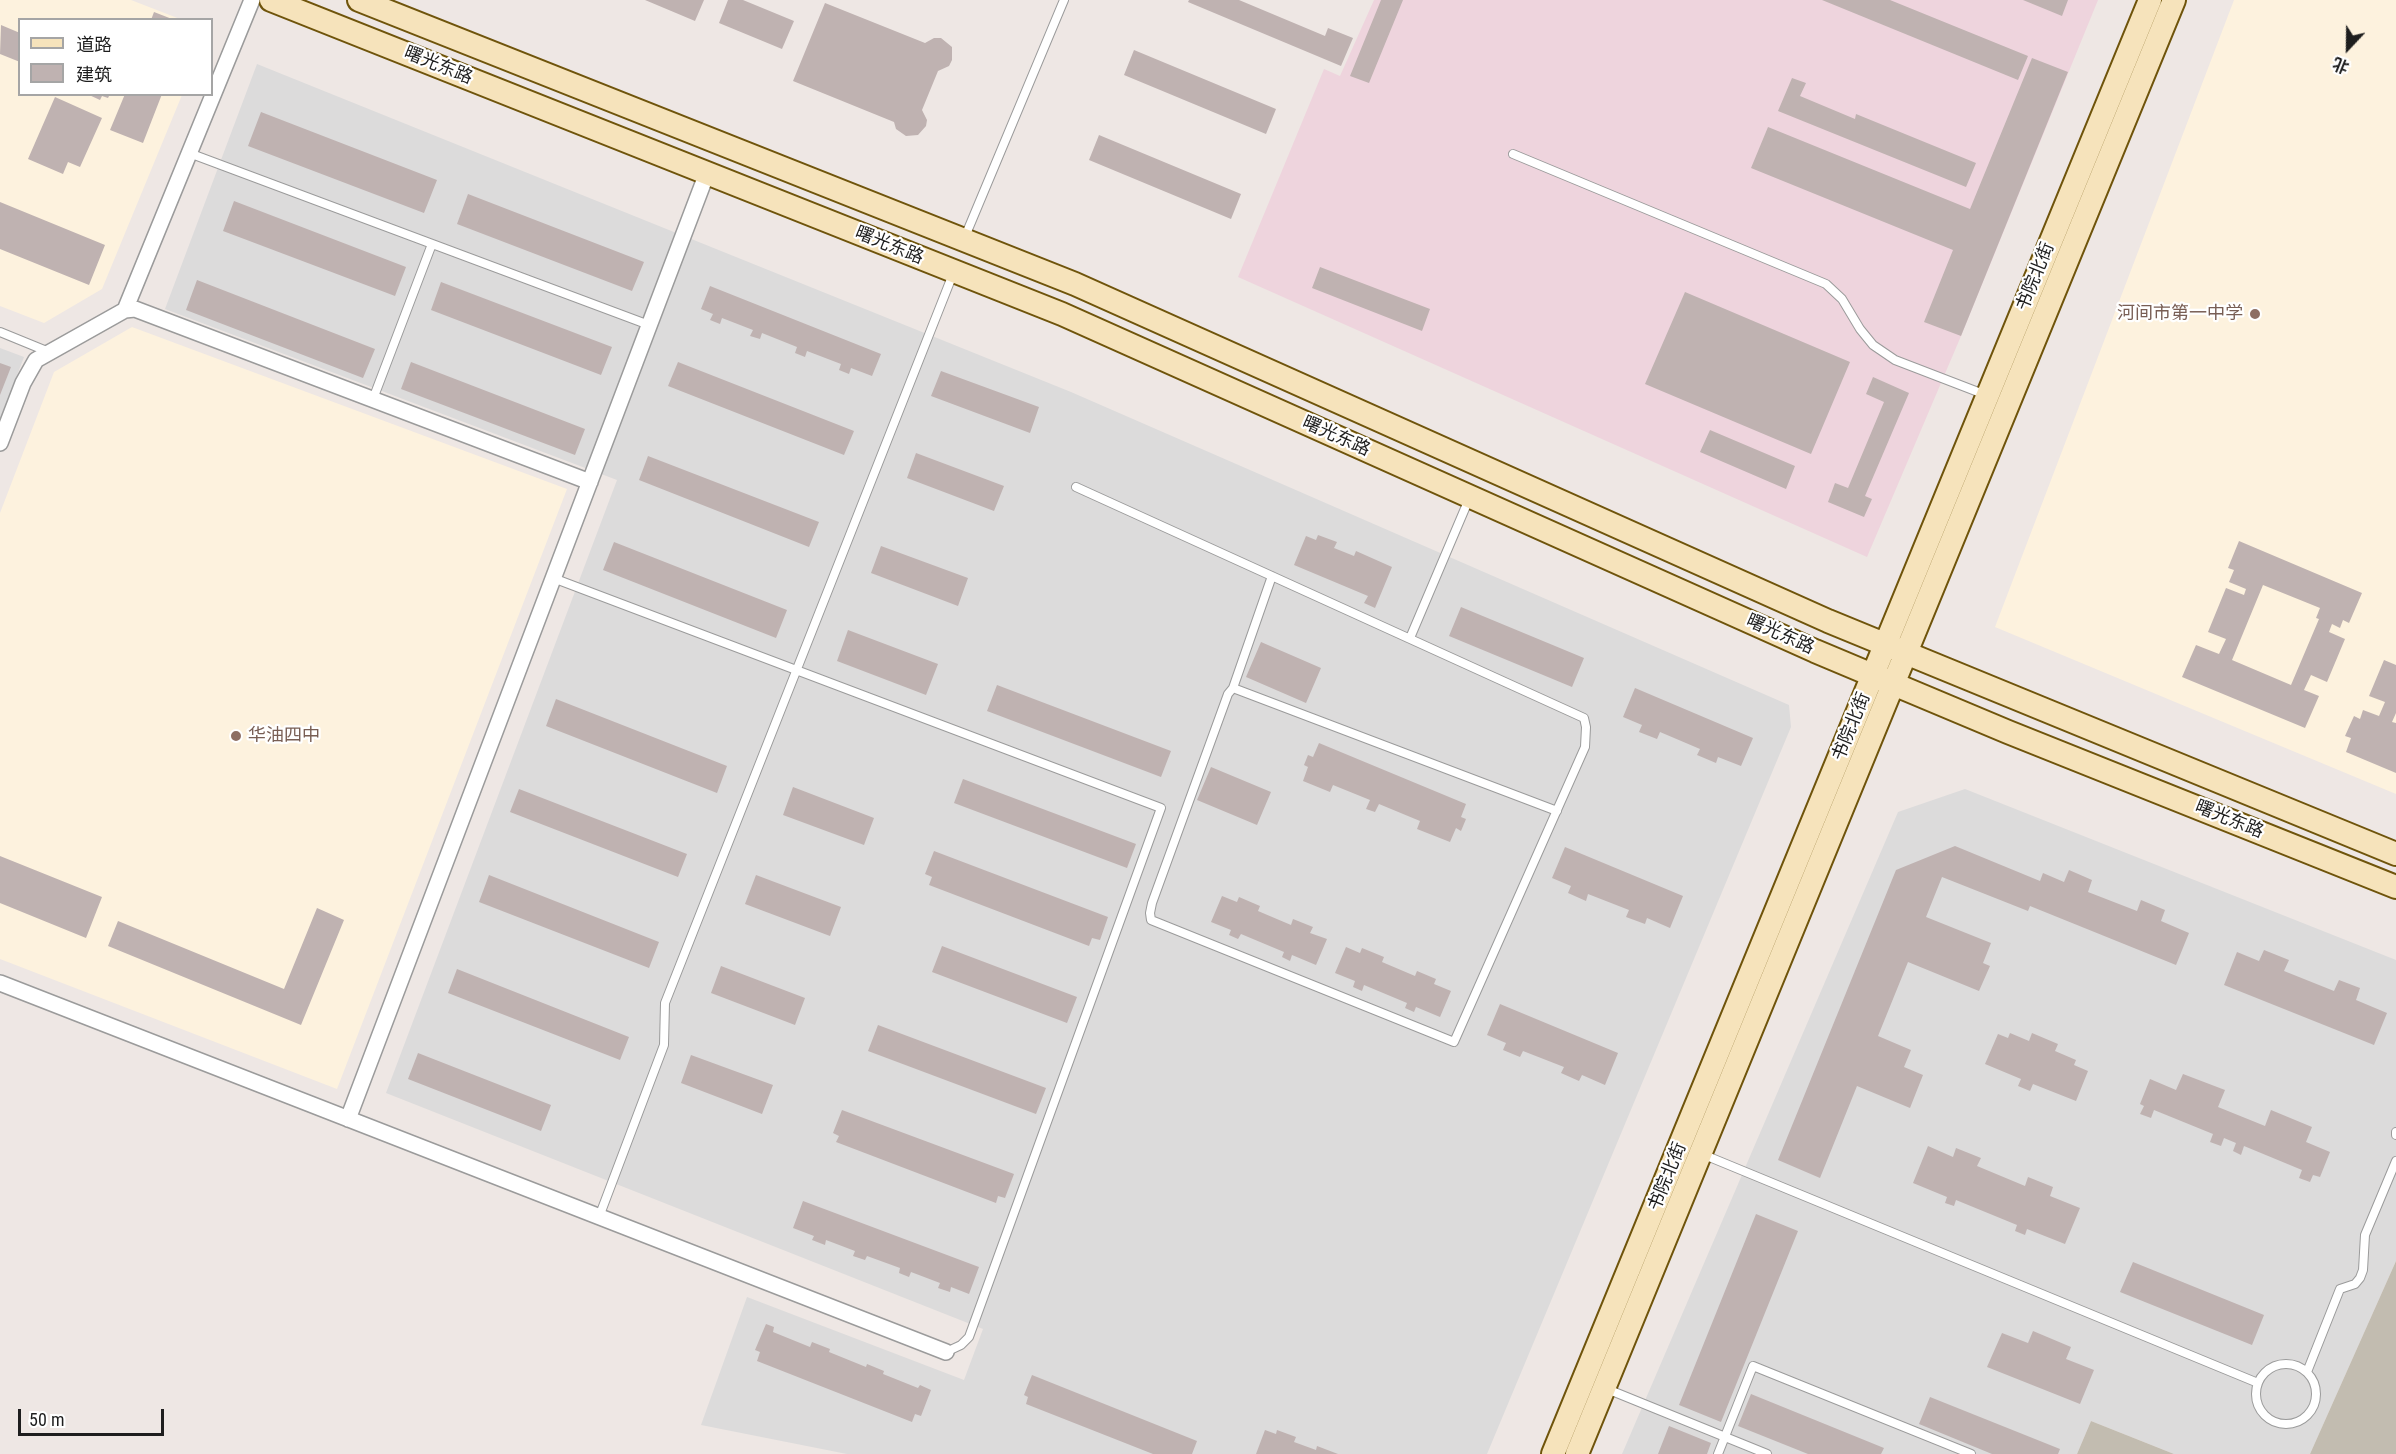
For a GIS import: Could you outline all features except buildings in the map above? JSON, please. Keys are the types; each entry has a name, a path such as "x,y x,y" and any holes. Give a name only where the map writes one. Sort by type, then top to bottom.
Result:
{"main road":[{"name":"曙光东路","path":"271,0 1062,314 1884,680 2396,887"},
{"name":"曙光东路","path":"359,0 1075,284 1896,650 2396,854"},
{"name":"书院北街","path":"1896,650 1988,396 2150,0"},
{"name":"书院北街","path":"1577,1454 1702,1154 1896,650 2174,0"},
{"name":"书院北街","path":"1553,1454 1884,680"}],"street":[{"path":"213,95 252,0"},
{"path":"125,310 212,96"},
{"path":"348,1119 707,173"},
{"path":"0,443 23,383 36,360 125,310 135,309 590,482"},
{"path":"0,983 946,1352"}],"lane":[{"path":"964,240 1064,0"},
{"path":"189,153 649,325"},
{"path":"1513,154 1826,284 1842,299 1860,329 1873,345 1895,360 1988,396"},
{"path":"373,399 432,244"},
{"path":"599,1217 664,1045 665,1003 954,272"},
{"path":"0,332 50,352"},
{"path":"1076,487 1410,638 1584,718 1587,736 1585,747 1454,1042 1152,920 1150,913 1156,892 1227,694 1233,688 1272,576"},
{"path":"1410,638 1470,497"},
{"path":"553,578 1161,808 969,1337 961,1345 946,1352"},
{"path":"1233,688 1557,811"},
{"path":"1702,1154 2258,1383"},
{"path":"2307,1371 2340,1289 2355,1284 2360,1278 2363,1269 2365,1235 2396,1161"},
{"path":"2278,1364 2298,1366 2307,1371 2316,1389 2313,1409 2298,1422 2288,1425 2278,1424 2262,1412 2256,1398 2258,1383 2269,1369 2278,1364"},
{"path":"1718,1454 1754,1366 1971,1454"},
{"path":"1605,1388 1767,1454"}],"shaded area":[{"path":"0,0 131,0 177,18 18,18 18,96 182,96 102,289 44,323 0,306"},
{"path":"1374,0 2098,0 1961,336 1867,557 1238,277 1324,69 1340,76"},
{"name":"河间市第一中学","path":"2234,0 2396,0 2396,794 1995,627"},
{"path":"257,64 1071,392 1789,705 1791,727 1487,1454 847,1454 701,1425 747,1297 964,1380 983,1329 386,1093 617,480 165,309"},
{"name":"华油四中","path":"132,327 567,489 337,1089 0,959 0,513 54,372"},
{"path":"0,348 24,357 0,420"},
{"path":"1965,789 2396,960 2396,1261 2310,1454 2174,1454 2091,1421 2077,1454 1622,1454 1898,812"},
{"path":"2396,1261 2396,1454 2310,1454"},
{"path":"2091,1421 2174,1454 2077,1454"}],"place":[{"name":"河间市第一中学","path":"2255,314"},
{"name":"华油四中","path":"236,736"}]}
